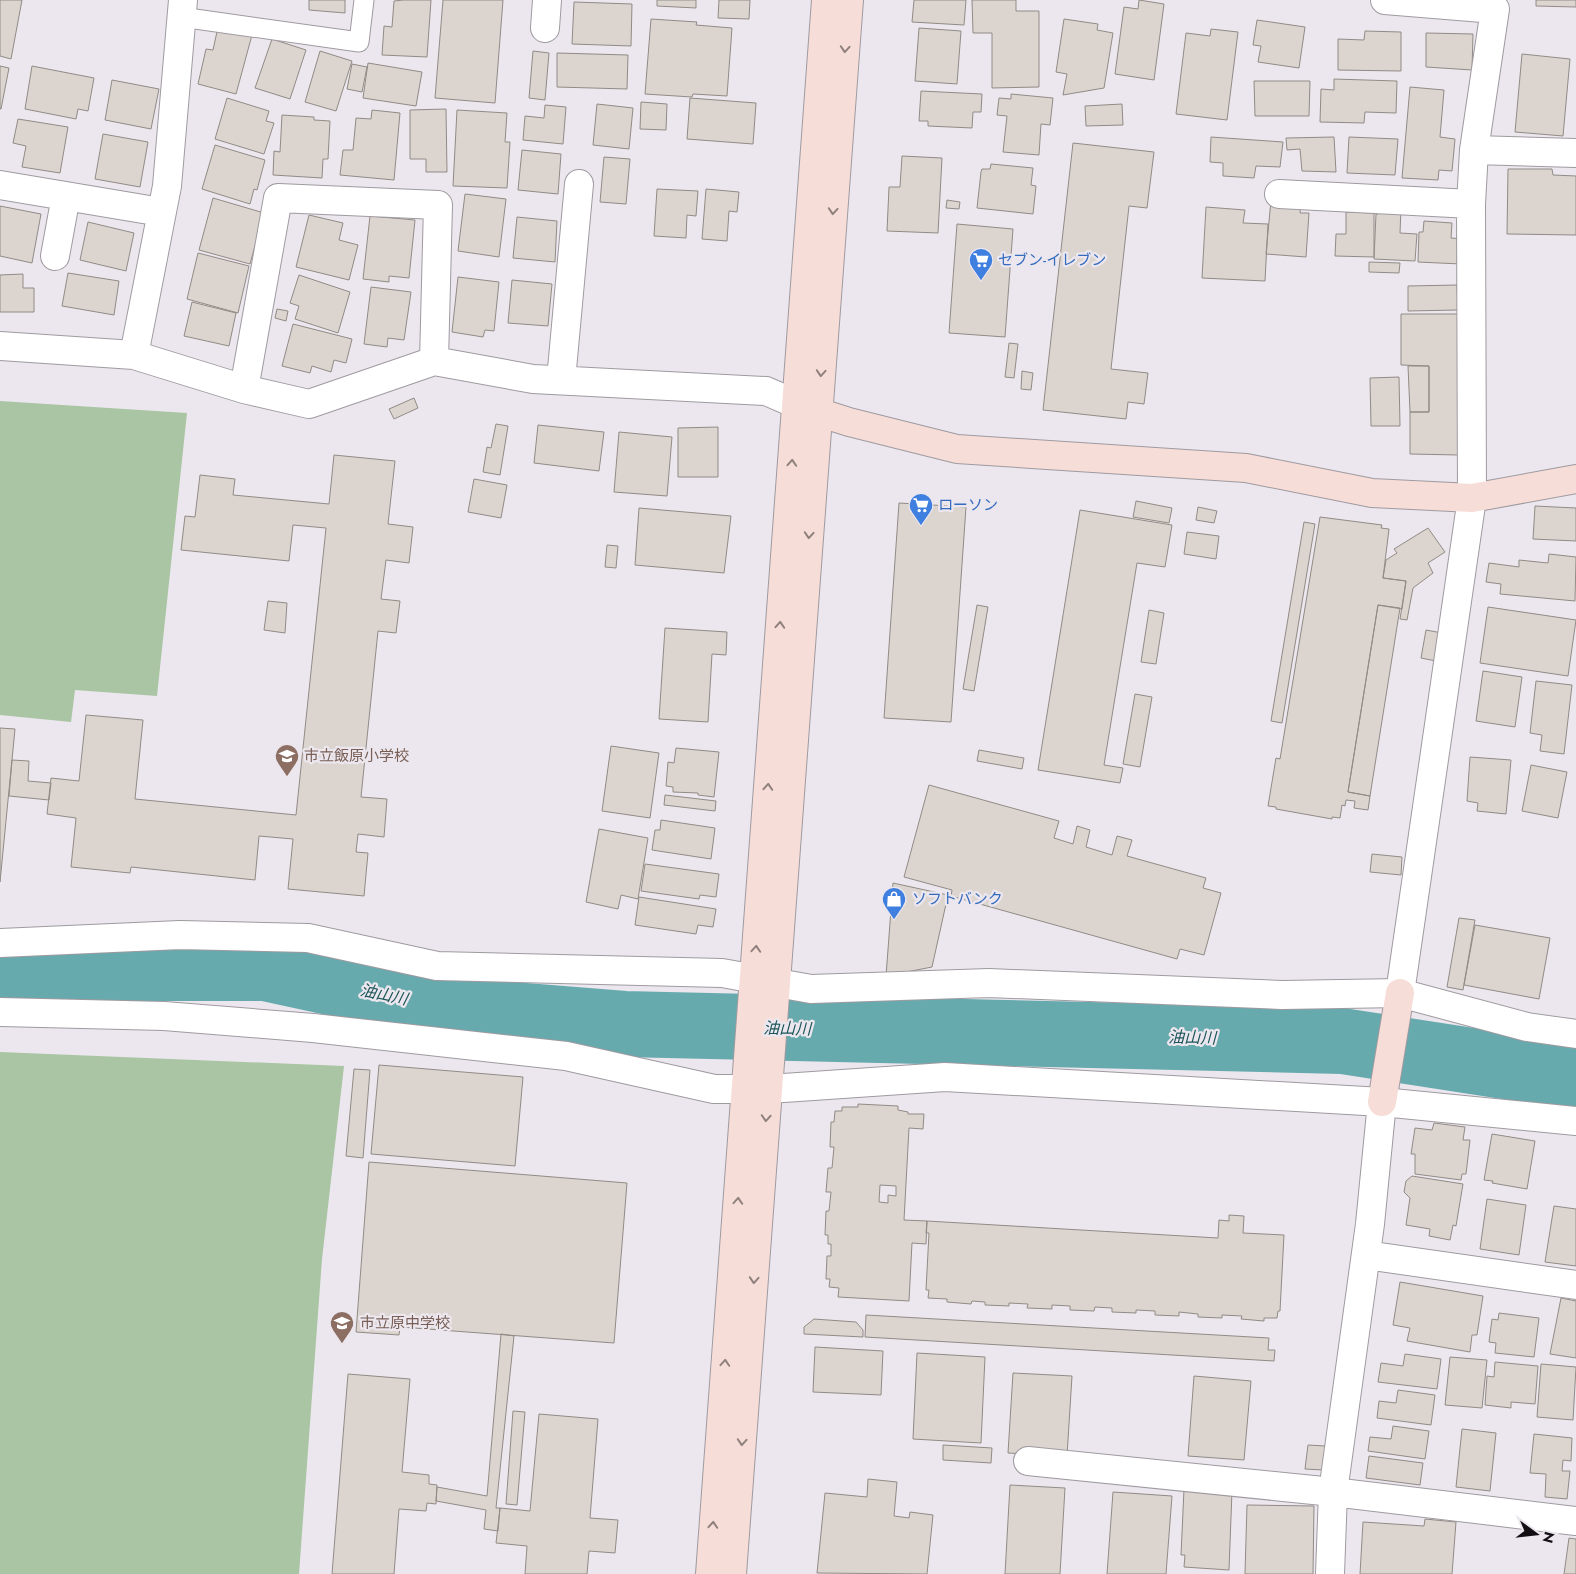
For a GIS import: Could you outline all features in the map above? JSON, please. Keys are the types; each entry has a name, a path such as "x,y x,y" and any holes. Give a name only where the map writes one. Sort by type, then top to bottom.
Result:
{"street":[{"path":"545,28 547,0"},
{"path":"710,1574 765,990 807,409 826,0"},
{"path":"807,409 849,0"},
{"path":"1330,1574 1333,1492 1366,1255 1382,1102 1400,993 1472,498 1471,204 1474,150 1496,5 1385,0"},
{"path":"134,355 167,186 182,9"},
{"path":"1474,150 1576,153"},
{"path":"562,380 579,184"},
{"path":"0,185 161,212"},
{"path":"1279,194 1471,204"},
{"path":"56,256 66,196"},
{"path":"244,389 278,198 438,205 434,361"},
{"path":"0,346 134,355 244,389 309,404 434,361 533,379 766,391 807,409 957,449 1246,468 1372,493 1472,498 1576,479"},
{"path":"0,943 180,935 308,938 437,966 722,973 765,990 989,982 1282,995 1400,993 1527,1027 1576,1034"},
{"path":"0,1012 164,1016 313,1028 566,1056 714,1089 758,1079 945,1076 1382,1102 1576,1121"},
{"path":"732,1574 758,1079"},
{"path":"1366,1255 1576,1285"},
{"path":"1028,1461 1333,1492 1576,1521"}],"lane":[{"path":"182,9 359,42 364,0"}],"green space":[{"path":"0,401 187,413 157,696 75,690 71,722 0,715"},
{"path":"0,1052 344,1066 322,1259 299,1574 0,1574"}],"building":[{"path":"0,0 22,0 11,59 0,56"},
{"path":"309,0 345,0 345,13 309,10"},
{"path":"431,0 427,57 382,55 384,26 392,27 394,1"},
{"path":"443,0 503,0 495,103 435,98"},
{"path":"657,0 696,0 696,8 657,6"},
{"path":"719,0 750,0 749,19 718,18"},
{"path":"914,0 966,0 964,25 912,22"},
{"path":"972,0 1016,0 1016,11 1039,11 1039,87 992,88 992,33 973,33"},
{"path":"1139,0 1164,4 1154,80 1115,74 1124,7 1138,9"},
{"path":"1536,0 1576,0 1576,7 1536,6"},
{"path":"574,2 632,4 631,46 572,44"},
{"path":"651,19 697,22 696,25 732,28 727,96 693,94 692,97 645,94"},
{"path":"1064,19 1098,24 1097,30 1113,33 1104,88 1063,95 1067,74 1056,72"},
{"path":"1257,20 1305,27 1299,68 1258,62 1261,46 1253,45"},
{"path":"218,27 252,35 236,94 198,84 206,49 213,50"},
{"path":"919,28 961,31 957,84 915,81"},
{"path":"1211,29 1238,32 1227,120 1176,114 1186,33 1210,36"},
{"path":"1365,31 1401,32 1401,71 1338,70 1338,39 1364,40"},
{"path":"1426,33 1473,34 1472,70 1426,67"},
{"path":"272,39 306,50 290,99 255,88"},
{"path":"320,51 352,61 336,111 305,102"},
{"path":"533,51 549,53 545,100 529,98"},
{"path":"557,53 628,55 627,89 557,87"},
{"path":"1522,54 1570,59 1563,136 1515,132"},
{"path":"368,63 422,72 416,106 363,98"},
{"path":"352,64 367,67 362,92 347,89"},
{"path":"0,66 9,68 1,109 0,109"},
{"path":"32,66 94,78 88,111 78,109 76,119 25,109"},
{"path":"1334,79 1397,81 1396,113 1365,112 1364,123 1320,122 1321,89 1334,90"},
{"path":"112,80 159,89 151,129 105,120"},
{"path":"1254,81 1310,81 1309,116 1255,116"},
{"path":"1410,87 1444,90 1440,137 1455,139 1452,171 1439,170 1438,180 1402,178"},
{"path":"921,91 982,94 981,112 973,112 972,128 928,126 928,121 919,121"},
{"path":"1011,94 1053,98 1050,125 1041,124 1039,155 1003,152 1007,116 997,115 999,98 1011,99"},
{"path":"227,98 269,111 266,121 274,123 264,154 215,139"},
{"path":"690,98 756,103 753,144 687,139"},
{"path":"641,102 667,104 666,130 640,129"},
{"path":"597,104 633,108 629,149 593,145"},
{"path":"1122,104 1123,125 1086,126 1085,106"},
{"path":"545,105 566,107 563,144 523,140 525,116 544,118"},
{"path":"446,109 447,172 426,172 426,159 410,159 410,110"},
{"path":"372,110 400,113 394,180 340,175 343,150 353,150 356,118 371,119"},
{"path":"457,110 507,113 505,142 510,142 507,188 453,186"},
{"path":"282,115 314,117 314,120 330,121 328,159 323,159 322,178 273,175 274,151 280,152"},
{"path":"18,119 68,127 60,173 22,167 26,146 13,143"},
{"path":"103,134 148,142 140,187 95,179"},
{"path":"1211,137 1283,142 1280,167 1256,166 1254,178 1223,176 1223,163 1210,162"},
{"path":"1334,137 1336,172 1302,171 1300,149 1287,150 1286,138"},
{"path":"1349,137 1398,139 1395,175 1347,173"},
{"path":"1073,143 1154,152 1147,208 1129,206 1111,369 1148,373 1144,404 1128,402 1126,419 1043,410"},
{"path":"215,145 265,160 257,190 254,189 250,204 202,189"},
{"path":"522,150 561,154 558,194 518,190"},
{"path":"902,156 942,158 938,233 887,231 889,187 900,187"},
{"path":"604,157 630,159 626,204 600,202"},
{"path":"991,164 1033,168 1031,185 1036,186 1033,214 977,208 981,172 982,169 990,169"},
{"path":"1508,169 1552,169 1553,175 1576,176 1576,235 1507,234"},
{"path":"657,189 698,191 696,216 687,215 686,238 654,236"},
{"path":"706,189 739,192 737,212 729,211 727,241 702,239"},
{"path":"465,194 506,199 499,257 458,251"},
{"path":"213,198 264,213 250,264 199,250"},
{"path":"947,200 960,202 959,209 946,208"},
{"path":"1271,200 1301,202 1300,213 1309,213 1306,257 1266,254"},
{"path":"0,206 41,214 32,263 0,256"},
{"path":"1206,207 1245,210 1243,223 1268,224 1265,281 1202,278"},
{"path":"1379,208 1401,208 1400,233 1417,234 1415,261 1374,259 1376,214 1378,214"},
{"path":"1346,212 1374,213 1374,257 1335,256 1336,234 1346,234"},
{"path":"309,215 343,223 339,240 358,245 349,280 296,267"},
{"path":"370,216 415,220 409,278 389,276 389,282 363,279"},
{"path":"517,217 557,221 555,262 513,258"},
{"path":"1424,221 1452,223 1451,238 1463,239 1461,264 1418,262 1419,232 1423,232"},
{"path":"88,222 134,233 126,271 80,260"},
{"name":"セブン-イレブン","path":"957,224 1013,229 1005,337 949,333"},
{"path":"198,253 249,266 238,313 187,299"},
{"path":"1369,262 1400,263 1399,273 1369,272"},
{"path":"68,273 119,281 114,315 62,306"},
{"path":"23,274 23,288 34,288 34,312 0,312 0,275"},
{"path":"299,275 350,292 338,333 295,319 299,306 290,303"},
{"path":"458,277 499,282 494,331 485,330 483,337 452,332"},
{"path":"512,280 552,284 548,326 508,323"},
{"path":"1457,285 1458,310 1408,311 1408,286"},
{"path":"371,287 411,292 404,340 388,338 387,347 364,344"},
{"path":"192,302 236,313 229,346 184,336"},
{"path":"277,309 288,311 286,321 275,318"},
{"path":"1401,314 1459,314 1459,455 1410,454 1410,412 1429,412 1429,366 1401,365"},
{"path":"293,324 352,339 346,363 334,360 331,372 312,366 310,373 282,366"},
{"path":"1009,343 1018,344 1014,378 1005,377"},
{"path":"1408,366 1429,366 1429,412 1410,412"},
{"path":"1022,371 1033,373 1031,390 1021,389"},
{"path":"1399,377 1400,426 1371,426 1370,378"},
{"path":"414,398 418,408 394,419 389,409"},
{"path":"496,424 508,426 500,475 483,472 487,447 491,448"},
{"path":"538,425 604,432 599,471 534,463"},
{"path":"718,427 718,477 678,477 678,428"},
{"path":"619,432 672,437 667,496 614,492"},
{"path":"334,455 395,461 388,524 413,527 409,563 386,560 381,599 400,601 396,633 378,631 361,797 387,799 384,837 358,834 356,852 368,853 364,896 288,889 293,839 259,836 255,880 131,867 130,873 71,867 76,818 47,814 51,778 79,781 86,715 143,720 135,799 296,815 326,528 293,525 289,561 181,550 185,516 195,517 200,475 235,479 233,495 329,504"},
{"path":"474,479 507,485 501,518 468,512"},
{"path":"1136,501 1172,508 1169,523 1133,517"},
{"path":"899,503 966,507 951,722 884,718"},
{"path":"1535,506 1576,508 1576,541 1533,539"},
{"path":"1198,507 1217,511 1214,523 1196,520"},
{"path":"639,508 731,516 724,573 635,565"},
{"path":"1080,510 1172,525 1165,567 1137,563 1104,765 1123,768 1120,783 1038,770"},
{"path":"1320,517 1382,525 1381,528 1389,529 1383,578 1406,581 1402,609 1378,605 1348,792 1370,796 1368,810 1354,808 1355,801 1346,800 1345,806 1342,805 1340,818 1332,817 1332,819 1268,806 1276,758 1280,759"},
{"path":"1304,522 1315,524 1282,723 1271,721"},
{"path":"1428,528 1445,552 1428,563 1433,573 1413,588 1407,620 1400,619 1406,581 1383,578 1386,560 1397,553 1394,549"},
{"path":"1187,532 1219,536 1216,559 1184,554"},
{"path":"607,545 618,546 616,568 605,567"},
{"path":"1549,554 1576,557 1575,601 1500,594 1501,584 1486,582 1489,563 1519,567 1519,560 1548,563"},
{"path":"268,601 287,603 285,633 264,630"},
{"path":"977,605 988,607 974,691 963,689"},
{"path":"1378,605 1400,608 1370,796 1348,792"},
{"path":"1488,607 1576,620 1568,676 1480,663"},
{"path":"1149,610 1164,613 1156,664 1141,662"},
{"path":"665,628 727,632 726,655 712,654 708,722 659,719"},
{"path":"1426,630 1442,633 1436,661 1421,658"},
{"path":"1483,671 1522,677 1515,727 1476,721"},
{"path":"1536,681 1572,685 1564,754 1540,751 1542,735 1530,733"},
{"path":"1135,694 1152,697 1140,767 1123,764"},
{"path":"0,728 15,729 0,882"},
{"path":"611,746 659,753 650,818 602,811"},
{"path":"676,748 719,752 714,797 698,795 698,793 673,792 673,787 666,786 668,762 674,763"},
{"path":"979,750 1024,758 1022,769 977,761"},
{"path":"1470,757 1511,760 1506,814 1477,811 1478,803 1467,801"},
{"path":"12,760 29,761 28,781 51,783 49,800 9,796"},
{"path":"1531,765 1567,772 1558,818 1522,811"},
{"path":"929,785 1059,821 1054,838 1073,844 1077,826 1090,830 1086,847 1112,855 1117,836 1132,840 1127,856 1206,878 1203,888 1221,893 1204,955 1180,949 1177,959 951,896 952,890 904,877"},
{"path":"665,795 716,801 715,811 664,805"},
{"path":"661,820 715,828 711,859 652,850 655,830 660,830"},
{"path":"599,829 648,838 638,899 621,895 618,909 586,902"},
{"path":"1372,854 1402,857 1401,875 1370,872"},
{"path":"645,864 719,874 716,897 700,895 699,899 641,891"},
{"path":"893,883 948,895 932,967 886,976"},
{"path":"639,897 716,909 713,927 698,925 696,934 635,925"},
{"path":"1459,918 1475,920 1463,990 1447,987"},
{"path":"1475,925 1550,938 1539,999 1464,985"},
{"path":"379,1065 523,1077 515,1166 371,1154"},
{"path":"354,1069 370,1070 363,1158 346,1156"},
{"path":"858,1104 898,1106 898,1110 908,1112 908,1114 924,1114 923,1129 909,1128 904,1220 927,1221 926,1244 912,1243 909,1301 838,1297 839,1288 829,1287 830,1279 826,1279 827,1256 831,1256 831,1244 828,1244 828,1235 825,1235 826,1211 829,1211 831,1192 826,1192 828,1168 832,1168 834,1147 830,1147 831,1122 834,1122 835,1111 842,1111 842,1107 858,1107","holes":["880,1185 896,1186 896,1196 888,1195 888,1203 879,1202"]},
{"path":"1434,1123 1465,1127 1463,1140 1470,1140 1466,1174 1462,1174 1461,1180 1415,1174 1415,1154 1411,1154 1415,1128 1432,1130"},
{"path":"1492,1134 1535,1141 1527,1189 1484,1180"},
{"path":"369,1162 627,1183 614,1343 400,1327 399,1335 356,1332"},
{"path":"1412,1176 1463,1184 1456,1226 1453,1225 1450,1240 1429,1236 1430,1229 1406,1225 1410,1198 1404,1192 1406,1181"},
{"path":"1487,1199 1526,1205 1519,1255 1480,1249"},
{"path":"1554,1206 1576,1209 1576,1266 1545,1262"},
{"path":"1229,1215 1244,1216 1243,1233 1284,1235 1280,1311 1278,1311 1277,1318 1264,1318 1264,1321 1241,1319 1242,1316 1222,1315 1222,1318 1198,1317 1198,1314 1179,1312 1179,1316 1155,1315 1155,1311 1136,1310 1136,1313 1112,1312 1112,1308 1095,1307 1094,1311 1070,1310 1070,1306 1052,1305 1052,1309 1027,1308 1028,1304 1009,1303 1009,1306 985,1305 985,1302 972,1301 971,1304 947,1302 947,1299 928,1298 929,1290 926,1290 929,1233 926,1233 927,1221 1218,1238 1219,1220 1229,1221"},
{"path":"1400,1282 1483,1296 1477,1335 1472,1335 1470,1352 1407,1341 1410,1328 1393,1325"},
{"path":"1561,1298 1576,1301 1576,1358 1550,1354"},
{"path":"1499,1313 1539,1318 1534,1357 1495,1353 1496,1343 1489,1342 1492,1319 1498,1320"},
{"path":"866,1315 1269,1338 1268,1350 1275,1350 1274,1361 865,1337"},
{"path":"814,1319 856,1322 863,1330 863,1337 804,1334 804,1327"},
{"path":"501,1334 514,1336 496,1508 500,1508 498,1531 484,1529 486,1510 436,1501 437,1487 487,1496"},
{"path":"815,1347 883,1351 881,1395 813,1392"},
{"path":"917,1353 985,1357 981,1443 913,1439"},
{"path":"1405,1354 1441,1359 1437,1389 1378,1382 1381,1363 1403,1366"},
{"path":"1450,1357 1487,1360 1482,1408 1445,1405"},
{"path":"1495,1362 1538,1366 1535,1404 1511,1402 1511,1408 1485,1405 1487,1376 1494,1377"},
{"path":"1541,1364 1576,1367 1573,1420 1537,1417"},
{"path":"1013,1373 1072,1376 1067,1456 1008,1453"},
{"path":"348,1374 410,1379 402,1472 429,1475 429,1484 437,1485 436,1504 427,1503 426,1511 399,1509 394,1574 332,1574"},
{"path":"1194,1376 1251,1381 1244,1460 1188,1456"},
{"path":"1398,1390 1435,1395 1431,1425 1377,1418 1379,1401 1396,1403"},
{"path":"513,1411 525,1412 517,1505 506,1504"},
{"path":"539,1414 598,1419 590,1518 618,1520 615,1553 589,1551 587,1574 525,1574 527,1546 496,1543 500,1508 530,1511"},
{"path":"1393,1426 1429,1431 1425,1459 1368,1451 1370,1437 1391,1439"},
{"path":"1462,1429 1496,1433 1490,1491 1456,1487"},
{"path":"1534,1434 1572,1438 1571,1461 1563,1460 1562,1471 1570,1471 1567,1499 1545,1497 1546,1474 1530,1473"},
{"path":"943,1445 992,1448 991,1463 943,1460"},
{"path":"1308,1445 1325,1446 1323,1470 1305,1469"},
{"path":"1369,1456 1423,1463 1420,1485 1366,1478"},
{"path":"868,1479 897,1482 894,1516 909,1518 910,1512 933,1515 927,1574 817,1573 825,1493 867,1497"},
{"path":"1010,1485 1065,1488 1060,1574 1005,1574"},
{"path":"1184,1489 1232,1491 1229,1570 1184,1567 1185,1555 1181,1555"},
{"path":"1113,1492 1172,1496 1166,1574 1107,1574"},
{"path":"1247,1505 1314,1506 1313,1574 1245,1574"},
{"path":"1425,1519 1456,1522 1452,1574 1360,1574 1363,1522 1424,1526"},
{"path":"1569,1538 1576,1539 1576,1574 1564,1574"}],"waterway":[{"name":"油山川","path":"0,968 265,968 464,1011 624,1024 1342,1041 1576,1077"}],"place":[{"name":"セブン-イレブン","path":"981,281"},
{"name":"ローソン","path":"921,526"},
{"name":"市立飯原小学校","path":"287,777"},
{"name":"ソフトバンク","path":"894,920"},
{"name":"市立原中学校","path":"342,1344"}]}
